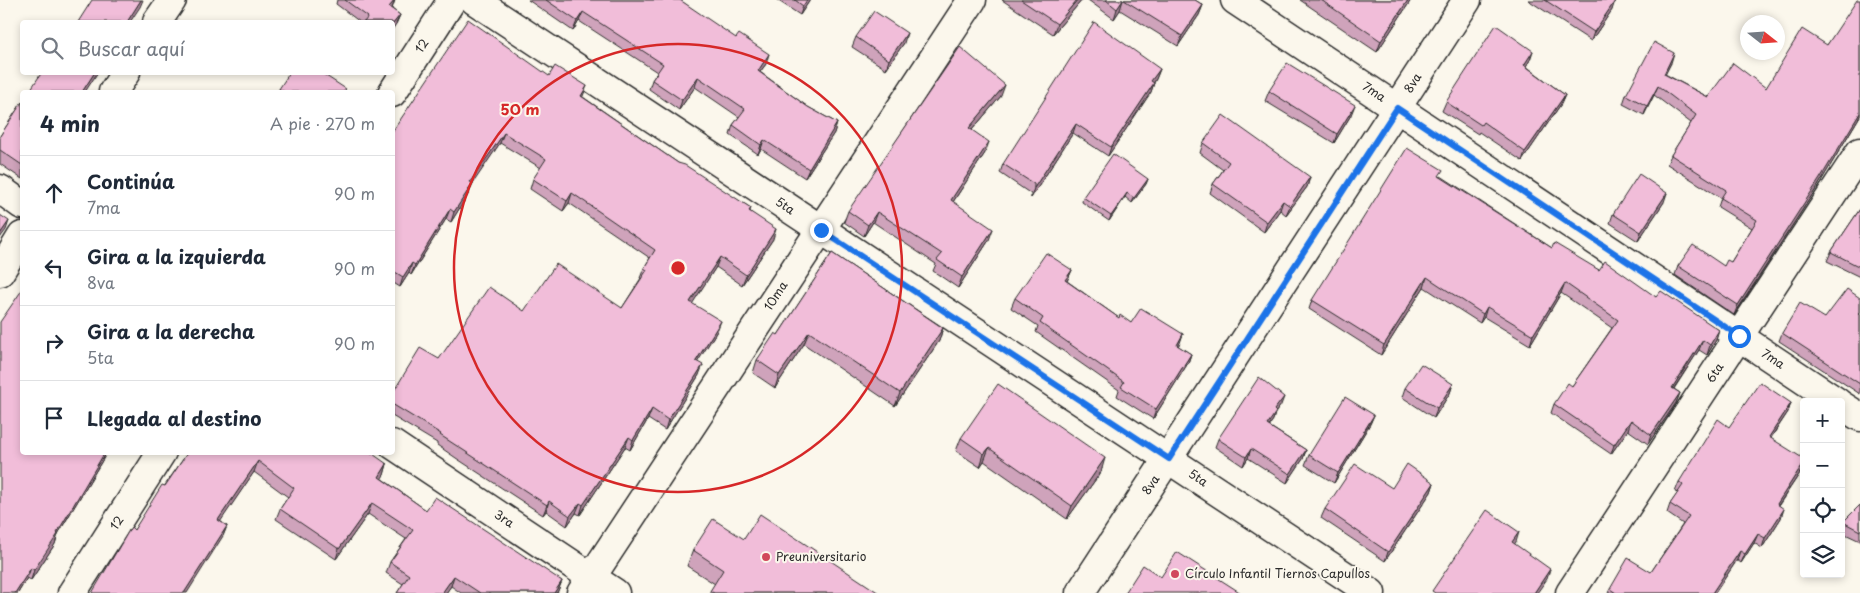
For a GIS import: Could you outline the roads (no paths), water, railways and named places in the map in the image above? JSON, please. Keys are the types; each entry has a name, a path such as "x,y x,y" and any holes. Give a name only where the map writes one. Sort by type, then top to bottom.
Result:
{"street":[{"path":"158,20 172,0"},
{"name":"12","path":"394,90 452,0"},
{"name":"5ta","path":"474,0 1371,593"},
{"name":"10ma","path":"586,585 972,0"},
{"name":"7ma","path":"1235,0 1831,398"},
{"name":"8va","path":"1080,593 1467,0"},
{"path":"114,90 124,75"},
{"name":"6ta","path":"1570,593 1860,152"},
{"path":"0,189 20,204"},
{"path":"0,272 20,239"},
{"path":"1845,408 1860,417"},
{"name":"3ra","path":"395,446 586,585 615,593"},
{"name":"12","path":"72,593 160,455"}],"place":[{"name":"Preuniversitario","path":"766,557"},
{"name":"Círculo Infantil Tiernos Capullos","path":"1175,574"}]}
